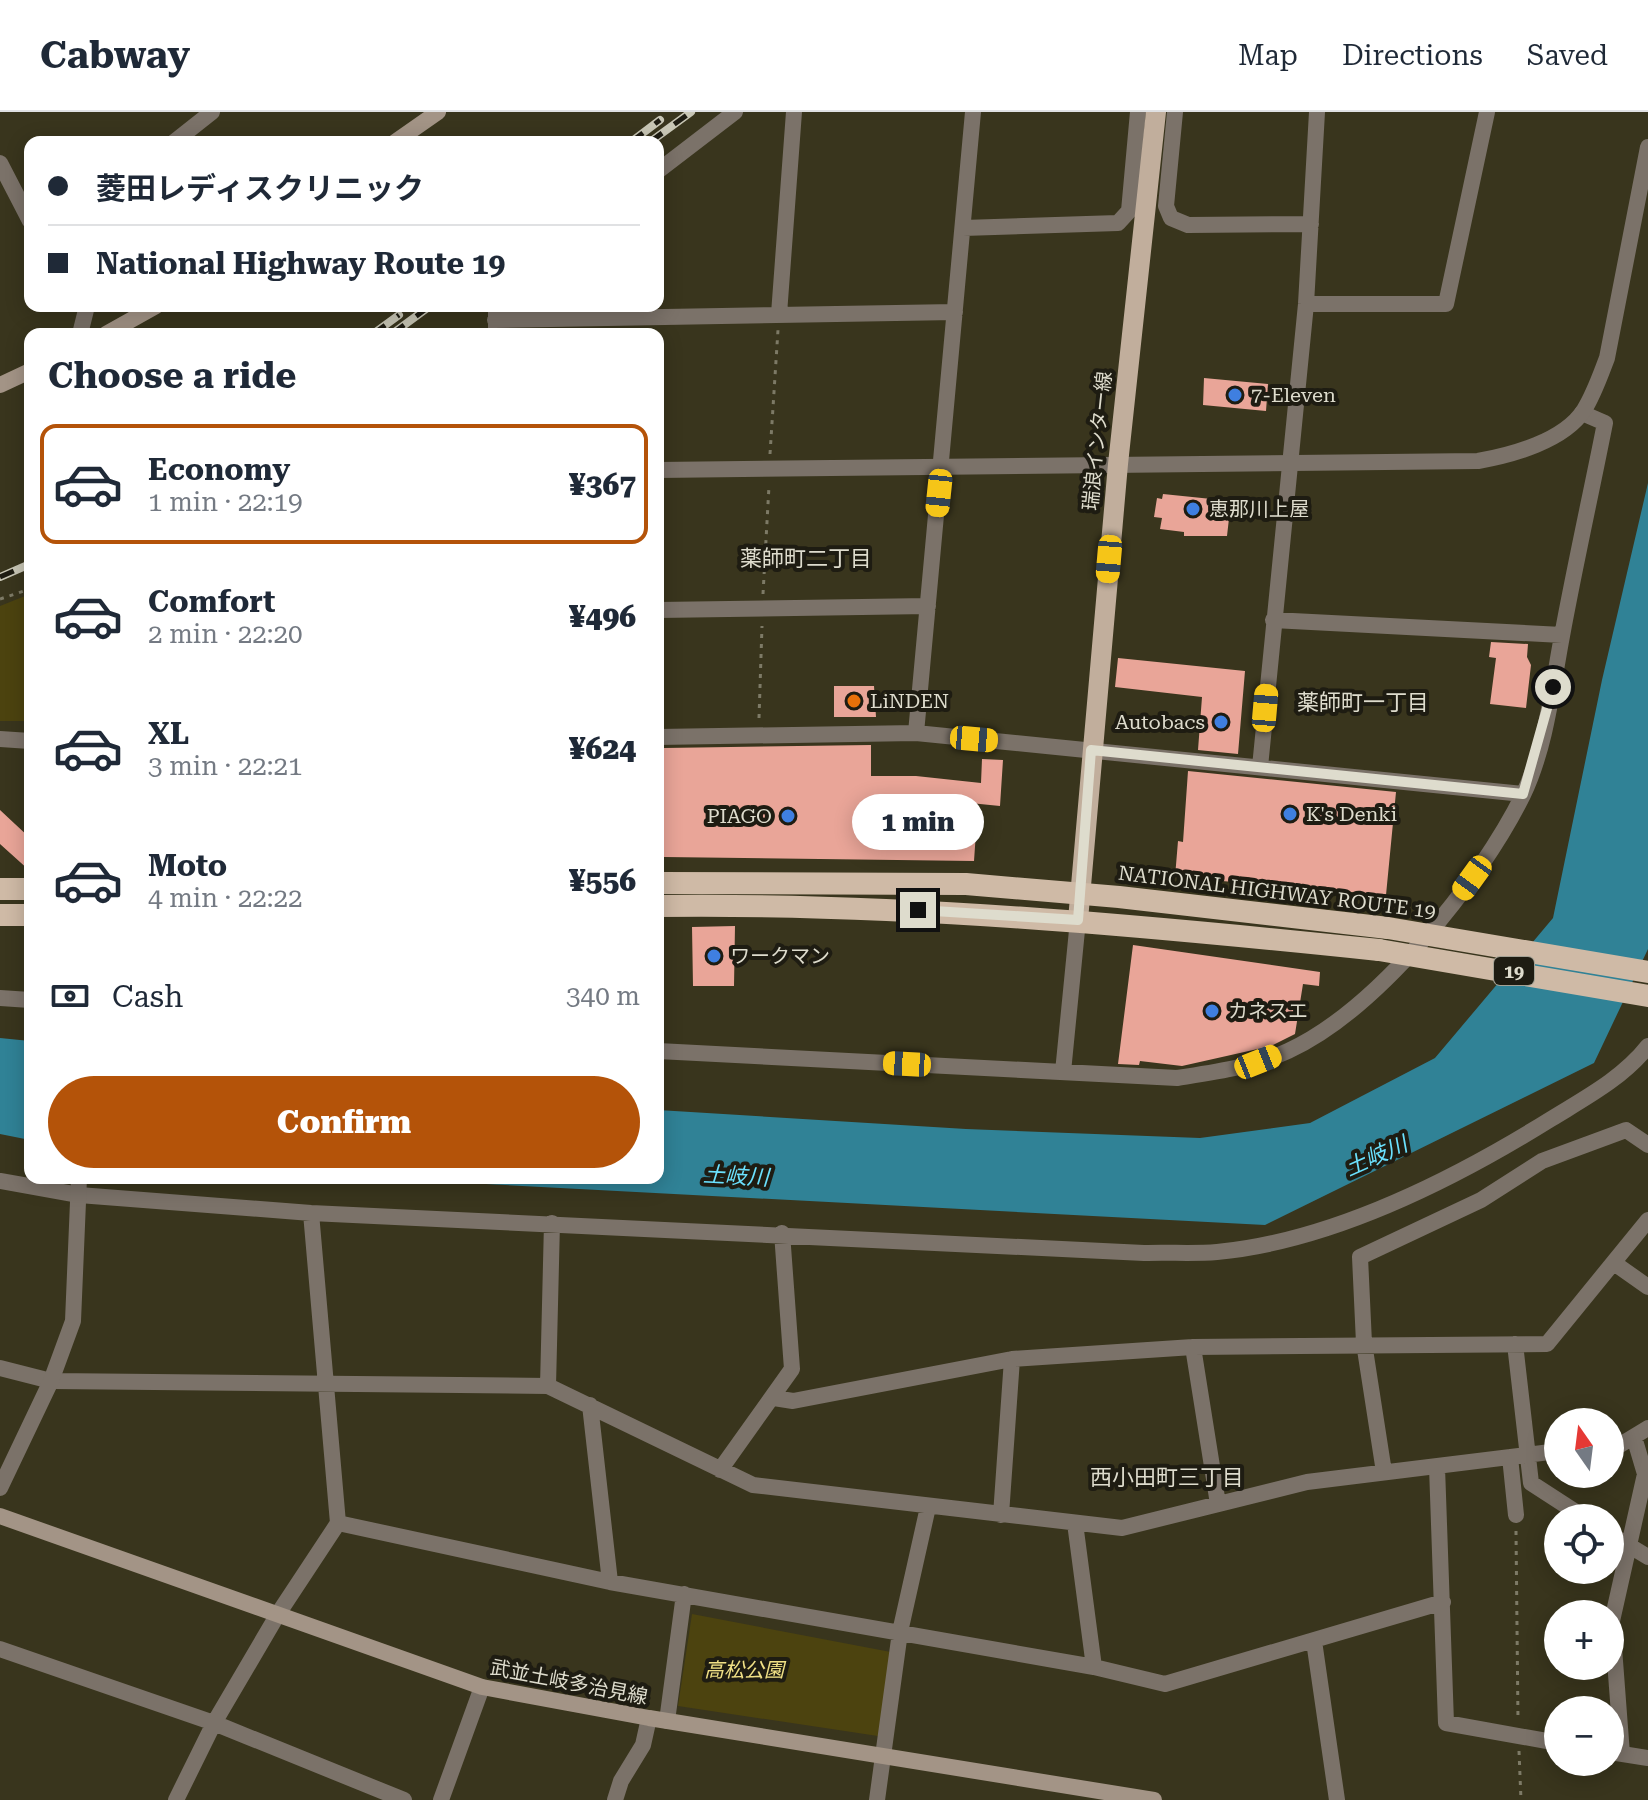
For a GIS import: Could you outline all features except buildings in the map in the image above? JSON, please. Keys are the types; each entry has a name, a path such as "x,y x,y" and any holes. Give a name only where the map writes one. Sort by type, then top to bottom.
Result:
{"highway":[{"name":"NATIONAL HIGHWAY ROUTE 19","path":"664,883 950,884 1080,893 1388,928 1648,972"},
{"path":"0,889 24,889"},
{"name":"19","path":"664,906 796,904 1078,920 1379,950 1648,996"},
{"path":"0,915 24,915"}],"main road":[{"path":"404,136 438,112"},
{"name":"瑞浪インター線","path":"1078,920 1118,464 1156,112"},
{"path":"117,328 145,312"},
{"path":"0,385 24,374"},
{"name":"武並土岐多治見線","path":"0,1516 482,1687 649,1718 1154,1800"}],"street":[{"path":"182,136 212,112"},
{"path":"664,166 735,112"},
{"path":"779,314 794,112"},
{"path":"916,733 973,112"},
{"path":"963,228 1118,223 1129,211 1138,112"},
{"path":"1175,112 1166,206 1171,218 1188,225 1311,224"},
{"path":"1260,767 1306,304 1317,112"},
{"path":"1306,304 1446,304 1487,112"},
{"path":"664,470 941,464 1478,461 1519,454 1582,413 1607,358 1648,147"},
{"path":"0,163 24,209"},
{"path":"496,320 955,312"},
{"path":"664,1051 1177,1078 1258,1062 1291,1050 1367,998 1448,909 1523,794 1548,713 1605,423 1582,413"},
{"path":"664,610 928,606"},
{"path":"1273,620 1562,635"},
{"path":"664,737 916,733 1523,794"},
{"path":"0,739 24,741"},
{"path":"1063,1072 1078,920"},
{"path":"0,998 24,1000"},
{"path":"0,1488 51,1381 73,1321 79,1184 311,1213 782,1233 1144,1253 1218,1252 1290,1237 1369,1214 1512,1143 1635,1062 1648,1046"},
{"path":"1384,1472 1364,1343 1360,1257 1481,1200 1542,1161 1626,1130 1648,1145"},
{"path":"0,1181 24,1182"},
{"path":"176,1800 214,1723 278,1614 338,1523 311,1213"},
{"path":"774,1398 793,1401 1012,1359 1193,1347 1364,1343 1547,1344 1648,1220"},
{"path":"548,1386 552,1223"},
{"path":"720,1470 792,1369 782,1233"},
{"path":"1614,1263 1648,1287"},
{"path":"1515,1344 1516,1515"},
{"path":"1193,1347 1218,1504"},
{"path":"1001,1515 1012,1359"},
{"path":"0,1368 51,1381 548,1386 753,1485 1122,1528 1307,1482 1544,1453"},
{"path":"590,1405 610,1582"},
{"path":"1614,1696 1612,1621 1645,1474 1641,1433"},
{"path":"1517,1456 1531,1483 1563,1504"},
{"path":"1437,1467 1446,1723 1544,1741"},
{"path":"877,1800 900,1632 928,1507"},
{"path":"338,1523 610,1582 1094,1667 1165,1684 1443,1602"},
{"path":"1075,1523 1094,1667"},
{"path":"1624,1543 1648,1557"},
{"path":"667,1721 684,1594"},
{"path":"1314,1641 1337,1800"},
{"path":"0,1649 214,1723 404,1800"},
{"path":"441,1800 482,1687"},
{"path":"615,1800 621,1781 643,1745 649,1718"},
{"path":"1624,1754 1648,1758"}],"path":[{"path":"758,736 779,314"},
{"path":"0,599 24,591"},
{"path":"1516,1515 1521,1800"}],"green space":[{"path":"24,596 24,721 0,721 0,606"},
{"name":"高松公園","path":"692,1614 896,1653 878,1736 678,1706"}],"water":[{"name":"土岐川","path":"1648,483 1648,949 1594,1063 1265,1225 485,1184 664,1184 664,1110 966,1129 1200,1138 1310,1123 1435,1058 1553,918 1602,680"},
{"path":"0,1038 24,1040 24,1139 0,1134"}],"railway":[{"path":"658,136 691,112"},
{"path":"639,136 660,120"},
{"path":"400,328 422,312"},
{"path":"381,328 399,315"},
{"path":"0,577 24,567"}],"place":[{"name":"7-Eleven","path":"1235,395"},
{"name":"恵那川上屋","path":"1193,509"},
{"name":"LiNDEN","path":"854,701"},
{"name":"Autobacs","path":"1221,722"},
{"name":"K's Denki","path":"1290,814"},
{"name":"PIAGO","path":"788,816"},
{"name":"ワークマン","path":"714,956"},
{"name":"カネスエ","path":"1212,1011"}],"district":[{"name":"薬師町二丁目","path":"806,558"},
{"name":"薬師町一丁目","path":"1363,702"},
{"name":"西小田町三丁目","path":"1167,1477"}],"route":[{"path":"918,910 1078,920 1091,750 1523,794 1553,687"}]}
